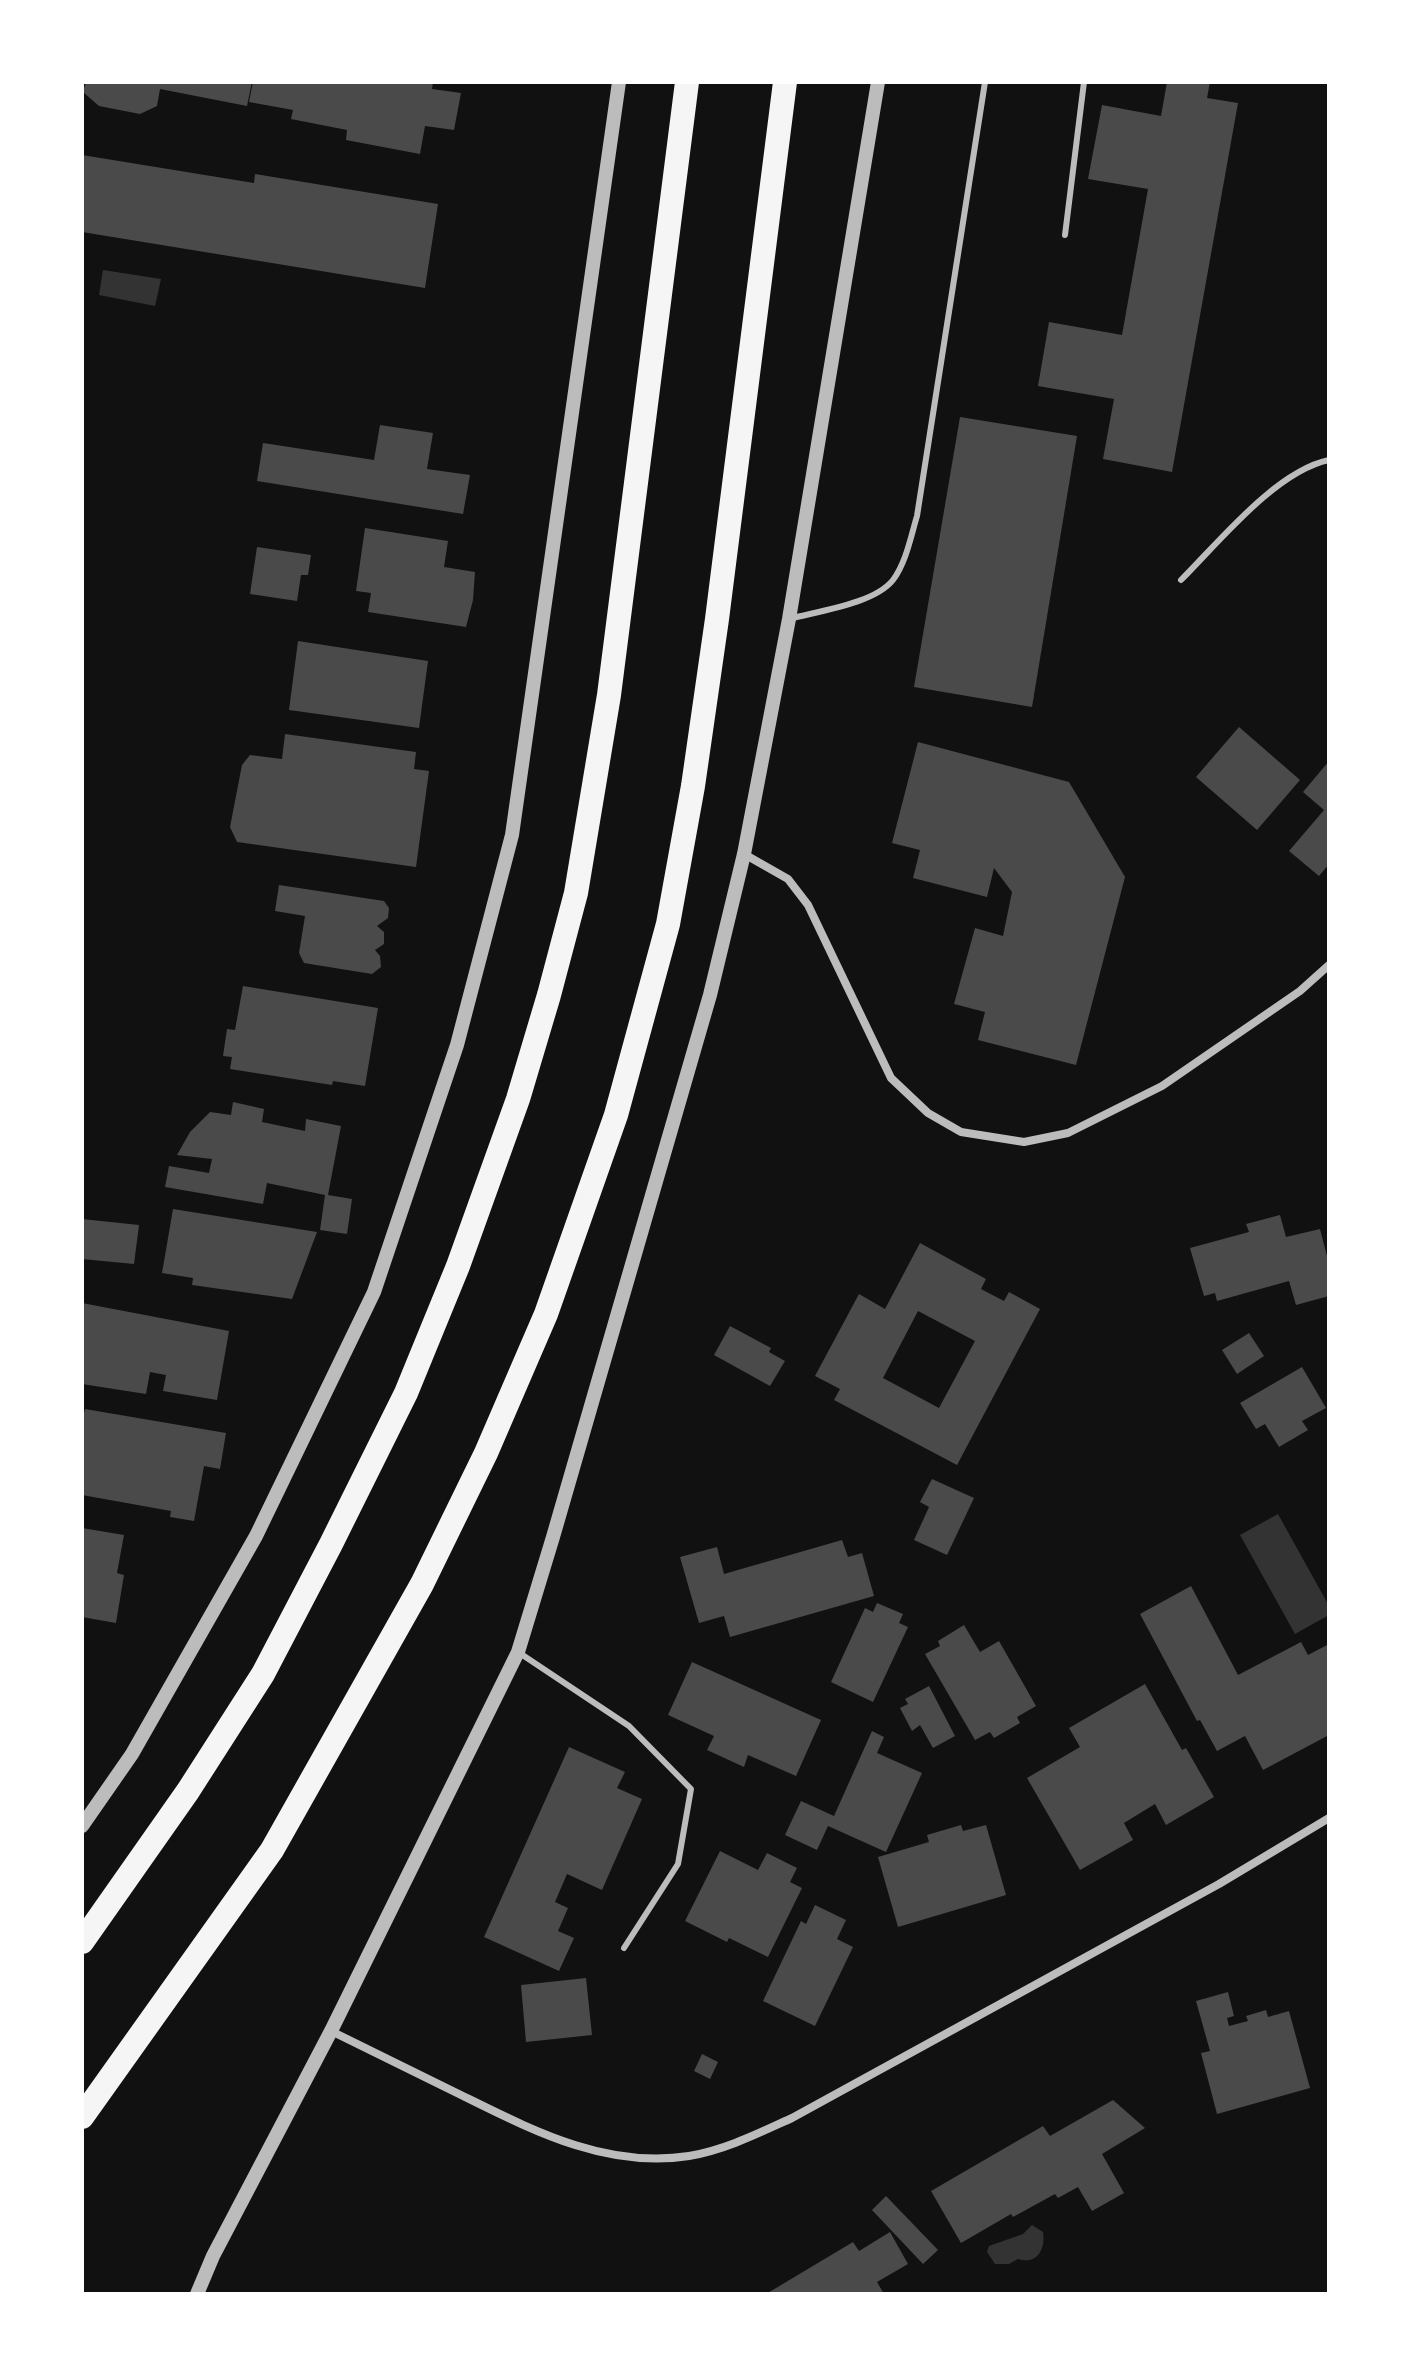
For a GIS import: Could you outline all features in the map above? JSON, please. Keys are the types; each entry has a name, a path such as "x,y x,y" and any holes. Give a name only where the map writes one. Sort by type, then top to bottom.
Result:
{"highway":[{"path":"82,1942 188,1791 263,1674 331,1544 412,1379 458,1266 518,1099 576,893 609,695 687,82"},
{"path":"82,2117 272,1850 422,1584 486,1453 546,1314 611,1129 668,924 693,786 785,82"}],"street":[{"path":"82,1826 132,1754 256,1536 367,1307 457,1045 512,835 619,82"},
{"path":"197,2294 213,2256 331,2031 518,1652 710,995 744,854 789,619 878,82"},
{"path":"744,854 788,879 808,905 891,1078 928,1113 961,1132 1024,1142 1068,1133 1162,1086 1300,991 1329,965"},
{"path":"331,2031 546,2137 612,2156 645,2159 689,2156 728,2146 792,2118 1219,1884 1329,1818"}],"lane":[{"path":"789,619 873,596 893,580 906,553 917,516 985,82"},
{"path":"1065,235 1084,82"},
{"path":"1181,580 1275,487 1314,463 1329,460"},
{"path":"518,1652 629,1726 691,1789 678,1864 624,1948"}],"shaded area":[{"path":"103,270 161,279 155,306 99,295"},
{"path":"1278,1514 1329,1606 1329,1615 1295,1634 1240,1535"},
{"path":"1032,2225 1043,2232 1039,2254 1030,2260 995,2264 987,2252 989,2246 1023,2234"}],"building":[{"path":"86,82 252,82 247,106 160,89 157,106 140,114 99,106 83,92"},
{"path":"253,82 433,82 432,89 461,93 454,130 425,126 420,154 346,140 347,130 291,119 293,110 249,102"},
{"path":"1167,82 1210,82 1207,98 1238,103 1172,472 1103,459 1114,399 1038,386 1049,322 1122,335 1148,189 1088,179 1102,105 1161,116"},
{"path":"82,155 254,183 255,174 438,204 425,288 82,232"},
{"path":"960,417 1077,436 1032,707 914,687"},
{"path":"380,425 433,433 427,469 470,475 463,514 257,481 263,443 374,460"},
{"path":"365,528 448,541 444,567 475,572 473,600 466,627 368,612 371,593 356,591"},
{"path":"257,547 311,555 308,575 301,575 297,601 250,594"},
{"path":"298,641 428,661 419,728 289,710"},
{"path":"1239,727 1300,780 1257,830 1196,777"},
{"path":"285,734 416,752 414,769 429,771 416,867 237,842 230,827 242,765 250,755 282,759"},
{"path":"918,742 1069,782 1125,877 1076,1065 978,1040 985,1012 954,1004 975,928 1003,936 1012,892 994,868 987,897 913,878 920,850 892,843"},
{"path":"1329,761 1329,864 1319,876 1289,851 1324,810 1303,792"},
{"path":"279,885 384,901 389,908 388,918 377,926 384,932 384,944 375,950 380,956 381,967 372,974 304,963 299,953 305,916 275,911"},
{"path":"243,986 378,1008 365,1086 333,1081 332,1085 230,1069 232,1057 223,1056 227,1029 235,1030"},
{"path":"233,1102 264,1109 262,1122 305,1131 306,1119 341,1126 328,1195 352,1199 347,1234 320,1230 325,1195 267,1183 263,1204 165,1187 169,1166 209,1173 212,1159 177,1155 190,1132 210,1112 231,1115"},
{"path":"173,1209 317,1232 292,1299 192,1285 193,1278 162,1273"},
{"path":"1280,1215 1286,1237 1320,1229 1329,1264 1329,1296 1296,1305 1289,1281 1217,1301 1215,1293 1204,1296 1190,1248 1249,1232 1246,1224"},
{"path":"82,1219 139,1225 134,1264 82,1259"},
{"path":"920,1243 986,1279 981,1289 1004,1301 1009,1292 1040,1309 957,1465 834,1400 840,1389 815,1376 859,1294 885,1309","holes":["918,1311 975,1341 939,1408 883,1378"]},
{"path":"82,1303 229,1331 217,1400 163,1391 166,1375 150,1372 146,1394 82,1384"},
{"path":"730,1326 771,1348 769,1352 785,1361 770,1386 714,1355"},
{"path":"1249,1333 1264,1356 1237,1374 1222,1350"},
{"path":"1302,1367 1326,1408 1302,1421 1308,1430 1279,1447 1265,1424 1256,1429 1240,1403"},
{"path":"85,1409 226,1433 220,1469 204,1466 194,1521 170,1517 171,1511 82,1495 82,1422"},
{"path":"932,1479 974,1498 947,1555 914,1540 929,1507 920,1502"},
{"path":"82,1528 124,1535 117,1573 124,1575 116,1623 82,1617"},
{"path":"842,1540 848,1557 862,1553 874,1596 730,1637 724,1616 699,1623 680,1557 717,1547 724,1574"},
{"path":"1191,1586 1238,1675 1301,1642 1308,1655 1329,1644 1329,1735 1263,1770 1245,1736 1217,1751 1200,1720 1197,1721 1140,1614"},
{"path":"877,1603 903,1614 899,1623 908,1627 873,1702 831,1682 865,1608 873,1612"},
{"path":"964,1625 980,1652 999,1641 1036,1706 1017,1717 1020,1723 994,1738 990,1732 975,1740 925,1654 940,1646 938,1641"},
{"path":"692,1662 821,1720 796,1776 748,1755 744,1767 707,1750 714,1736 668,1715"},
{"path":"1145,1684 1182,1750 1186,1748 1214,1797 1166,1825 1155,1804 1124,1823 1133,1840 1080,1870 1027,1778 1080,1747 1069,1728"},
{"path":"929,1686 955,1736 933,1748 920,1725 912,1731 900,1708 908,1704 905,1699"},
{"path":"872,1731 884,1737 877,1753 922,1773 886,1852 828,1826 817,1850 785,1835 801,1801 834,1816"},
{"path":"569,1747 625,1772 617,1788 642,1799 602,1890 567,1874 555,1902 568,1908 558,1931 574,1938 559,1971 484,1937"},
{"path":"961,1825 963,1831 986,1825 1006,1895 898,1927 878,1857 929,1842 927,1835"},
{"path":"720,1851 758,1870 767,1853 797,1868 790,1882 802,1888 768,1957 729,1938 727,1942 685,1921"},
{"path":"815,1905 846,1920 837,1939 853,1947 815,2026 763,2001 801,1921 806,1924"},
{"path":"586,1978 592,2035 526,2042 521,1985"},
{"path":"1228,1992 1234,2016 1227,2018 1229,2026 1248,2021 1246,2016 1266,2010 1268,2017 1289,2011 1310,2088 1217,2114 1201,2053 1210,2051 1196,2001"},
{"path":"702,2054 718,2062 710,2079 694,2071"},
{"path":"1113,2100 1145,2128 1102,2154 1124,2193 1092,2211 1078,2187 1058,2198 1055,2194 1013,2217 1011,2214 961,2243 931,2191 1043,2126 1050,2136"},
{"path":"886,2196 938,2250 923,2264 872,2210"},
{"path":"890,2232 908,2264 877,2282 884,2294 766,2294 853,2242 859,2251"}]}
